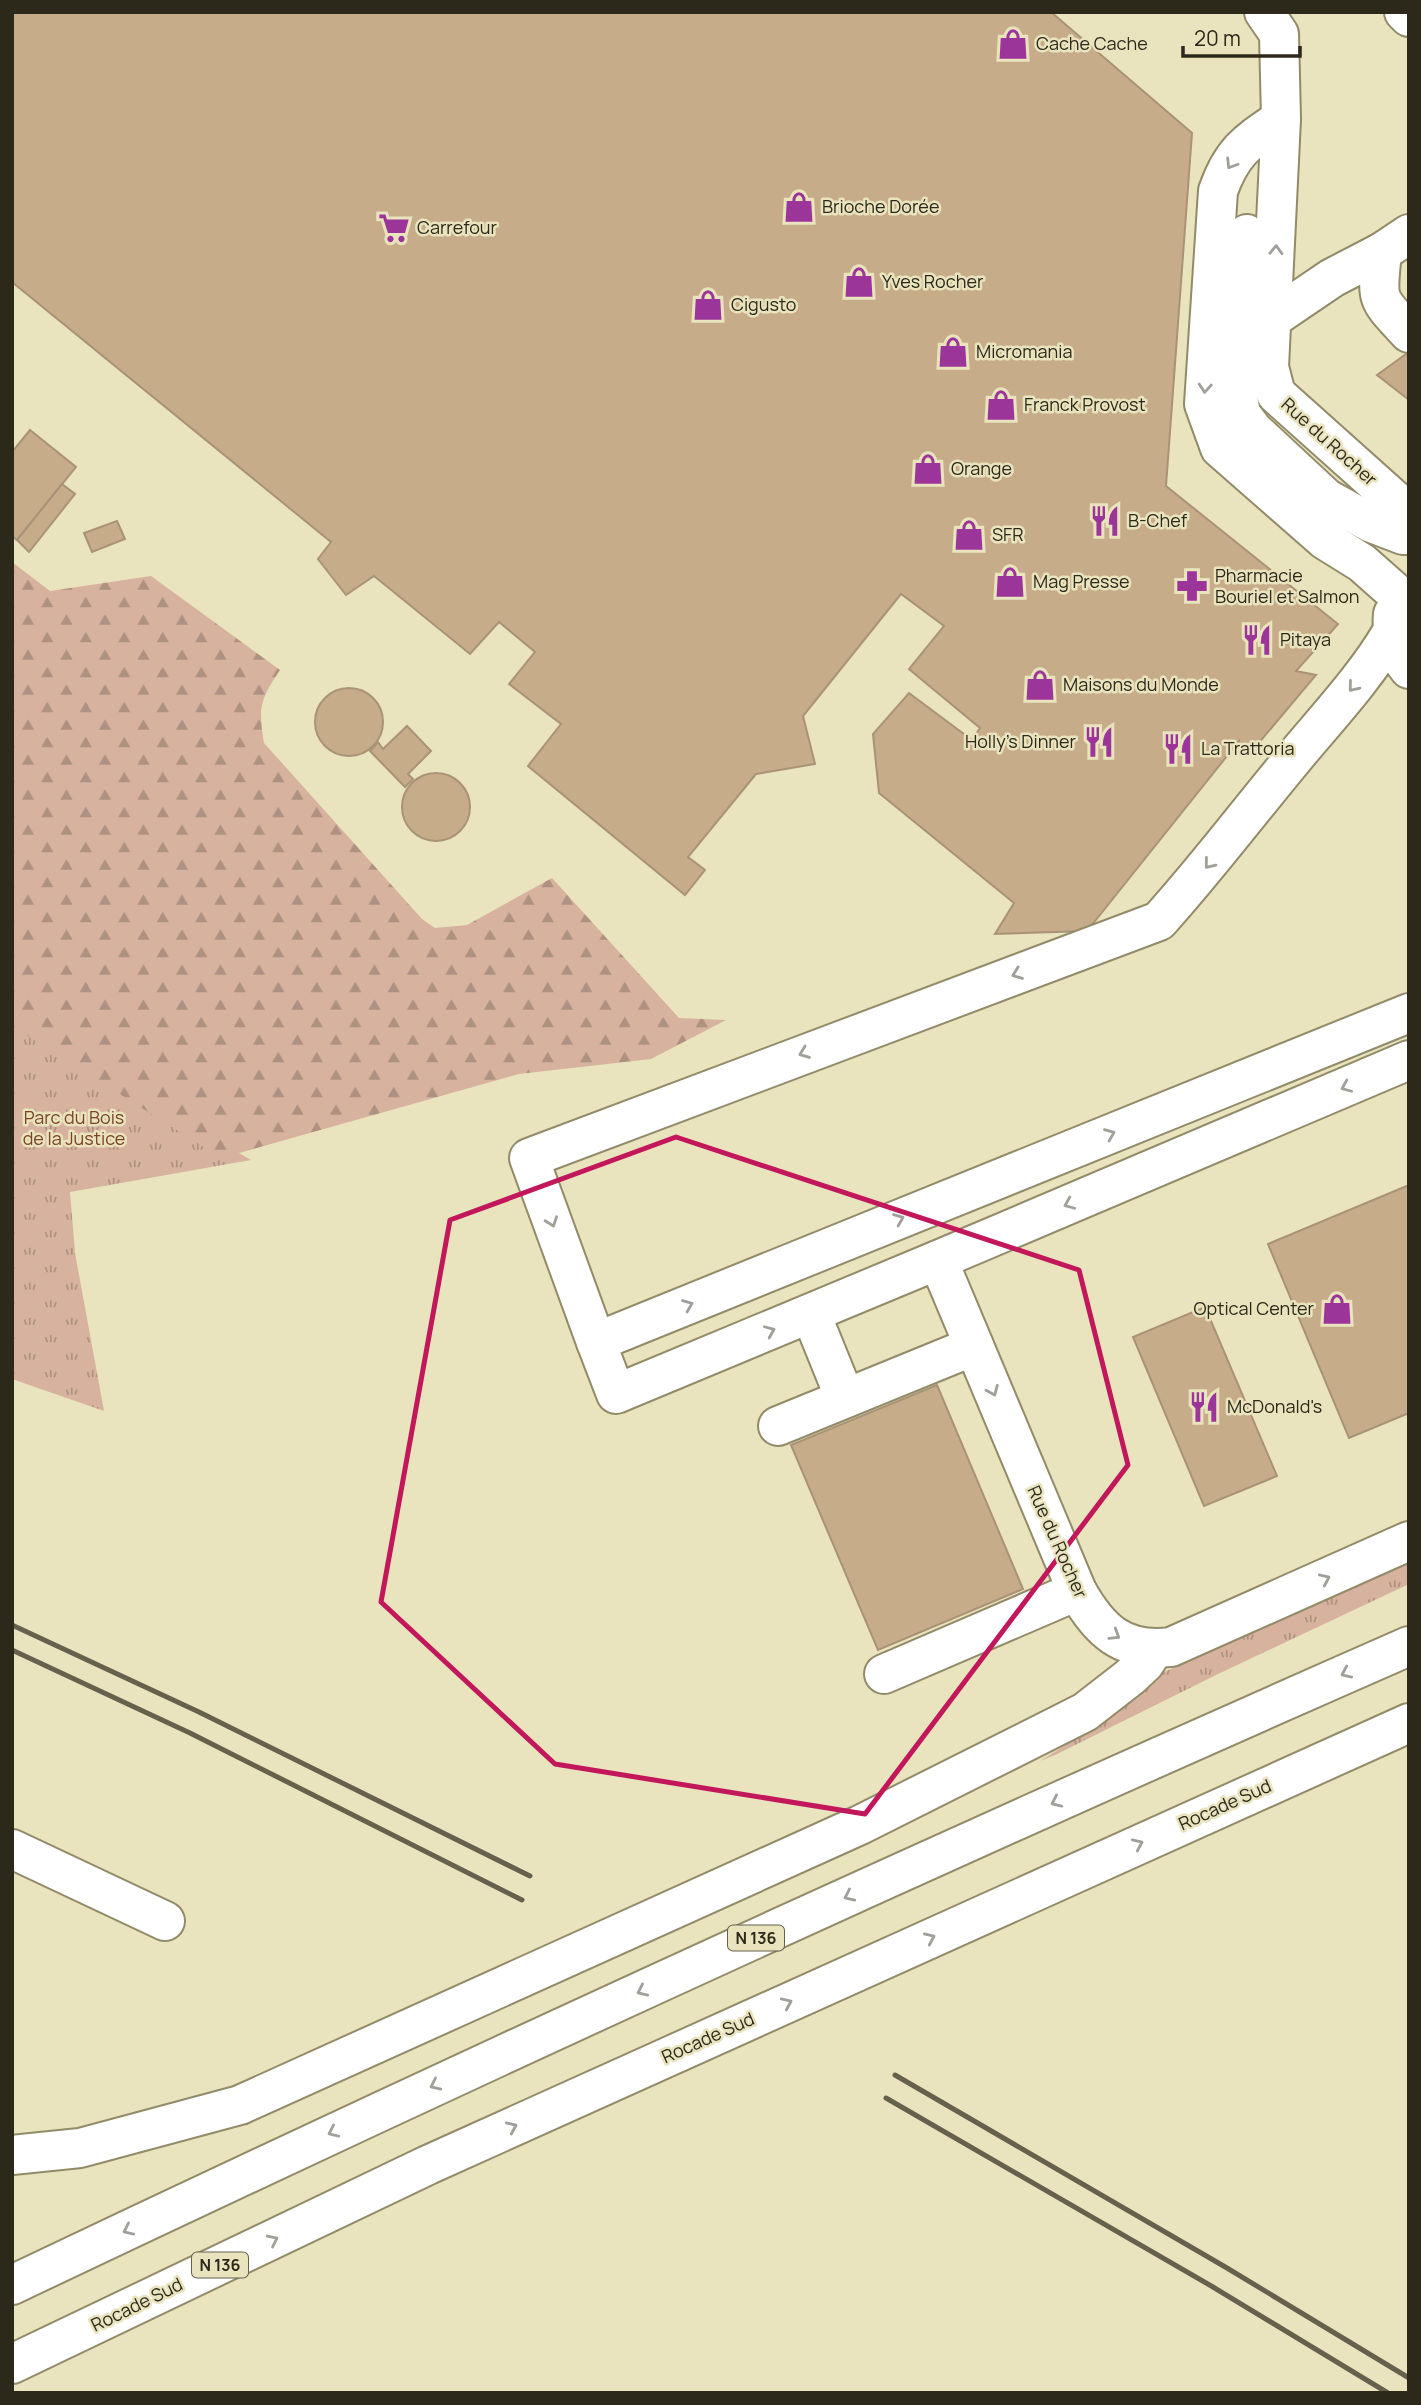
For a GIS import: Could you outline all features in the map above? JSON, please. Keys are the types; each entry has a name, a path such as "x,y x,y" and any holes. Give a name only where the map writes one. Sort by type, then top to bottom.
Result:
{"main road":[{"name":"Rue du Rocher","path":"1264,12 1279,34 1281,119 1269,367 1276,394 1407,514"},
{"path":"1404,12 1409,17"},
{"path":"1281,119 1244,144 1227,167 1218,191 1204,404 1220,448 1278,501 1325,540 1403,584 1393,607 1392,632 1397,649 1409,669"},
{"path":"1247,234 1238,396 1241,414 1253,430 1326,498 1370,522 1403,535 1407,514"},
{"path":"1273,318 1332,278 1395,243"},
{"path":"1395,243 1377,291 1382,304 1409,333"},
{"path":"1326,498 1362,563"},
{"path":"1392,632 1363,676 1159,921 529,1158 616,1394 1409,1060"},
{"path":"596,1342 1409,1013"},
{"name":"Rue du Rocher","path":"938,1260 1077,1591 1091,1616 1107,1631 1127,1643 1154,1649 1191,1640 1409,1541"},
{"path":"811,1314 845,1398"},
{"path":"778,1426 974,1346"},
{"path":"884,1674 1077,1591"},
{"name":"N 136","path":"12,2285 496,2057 1118,1773 1409,1646"},
{"path":"12,2155 80,2148 240,2105 860,1825 1085,1712 1130,1677 1145,1663 1154,1649"},
{"name":"Rocade Sud","path":"12,2364 428,2165 1409,1723"},
{"path":"1323,1760 1409,1753"},
{"path":"12,1849 164,1921"}],"highlighted area":[{"path":"676,1137 1079,1270 1128,1465 865,1814 555,1764 381,1602 450,1220"}],"green space":[{"path":"12,562 50,591 151,576 280,670 262,704 264,743 422,919 435,928 467,925 552,878 679,1018 726,1020 651,1059 519,1074 221,1158 12,1026"},
{"name":"Parc du Bois de la Justice","path":"12,1022 251,1160 70,1192 75,1253 104,1411 12,1379"},
{"path":"1409,1560 1409,1584 1040,1761 1080,1736 1138,1684"}],"building":[{"path":"12,12 1051,12 1192,133 1166,486 1338,624 1296,671 1316,675 1252,751 1240,750 1239,741 1087,931 995,934 1014,903 879,793 873,734 909,693 972,740 980,728 909,669 944,626 901,594 803,716 815,764 756,774 688,857 705,870 685,895 528,766 561,724 509,684 535,652 499,622 470,654 374,576 346,595 318,559 331,542 12,282"},
{"path":"1409,352 1409,400 1377,375"},
{"path":"30,430 76,467 17,540 12,536 12,452"},
{"path":"62,484 75,494 29,552 17,540"},
{"path":"117,521 125,539 92,552 84,533"},
{"path":"349,688 362,691 373,698 380,709 383,722 380,735 373,746 362,753 349,756 336,753 325,746 318,735 315,722 318,709 325,698 336,691"},
{"path":"407,726 431,751 408,774 413,779 405,787 370,751 378,742 383,749"},
{"path":"436,773 449,776 460,783 467,794 470,807 467,820 460,831 449,838 436,841 423,838 412,831 405,820 402,807 405,794 412,783 423,776"},
{"path":"1409,1185 1409,1413 1349,1438 1268,1244"},
{"name":"McDonald's","path":"1205,1307 1277,1476 1204,1506 1133,1337"},
{"path":"937,1385 1023,1589 878,1650 791,1445"}],"railway":[{"path":"12,1625 199,1712 530,1876"},
{"path":"12,1650 190,1733 522,1900"},
{"path":"895,2075 1227,2268 1409,2378"},
{"path":"886,2098 1213,2287 1388,2393"}],"place":[{"name":"Cache Cache","path":"1013,44"},
{"name":"Brioche Dorée","path":"799,207"},
{"name":"Carrefour","path":"394,228"},
{"name":"Yves Rocher","path":"859,282"},
{"name":"Cigusto","path":"708,305"},
{"name":"Micromania","path":"953,352"},
{"name":"Franck Provost","path":"1001,405"},
{"name":"Orange","path":"928,469"},
{"name":"B-Chef","path":"1105,521"},
{"name":"SFR","path":"969,535"},
{"name":"Mag Presse","path":"1010,582"},
{"name":"Pharmacie Bouriel et Salmon","path":"1192,586"},
{"name":"Pitaya","path":"1257,640"},
{"name":"Maisons du Monde","path":"1040,685"},
{"name":"Holly's Dinner","path":"1099,742"},
{"name":"La Trattoria","path":"1178,749"},
{"name":"Optical Center","path":"1337,1309"},
{"name":"McDonald's","path":"1204,1407"}]}
